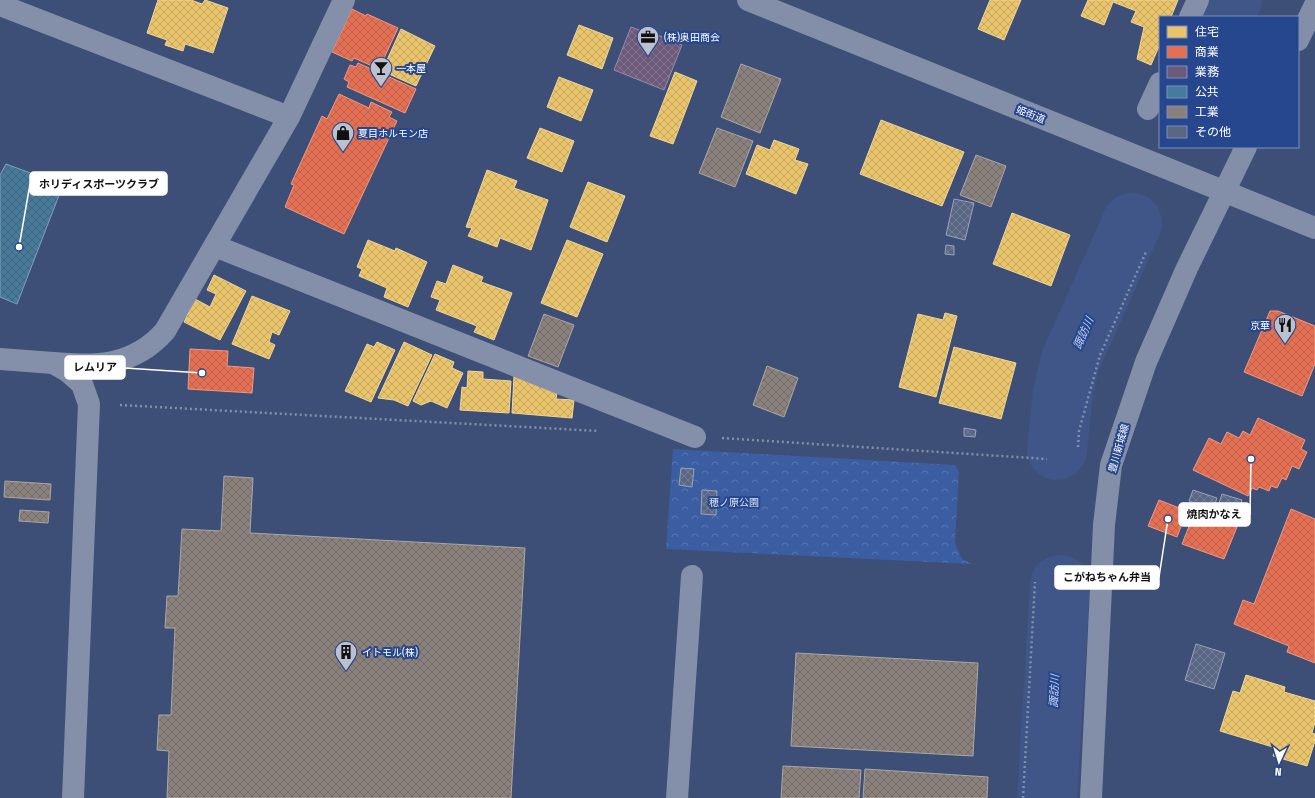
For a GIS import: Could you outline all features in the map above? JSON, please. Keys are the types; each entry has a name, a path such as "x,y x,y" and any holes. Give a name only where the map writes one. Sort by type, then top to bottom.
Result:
{"main road":[{"name":"姫街道","path":"748,0 1315,228"},
{"path":"1299,38 1315,5"},
{"name":"豊川新城線","path":"1092,798 1104,525 1111,465 1146,362 1187,268 1246,148"}],"street":[{"path":"0,359 84,366 108,364 128,358 154,344 165,331 289,117 344,0"},
{"path":"1190,16 1198,0"},
{"path":"0,5 289,117"},
{"path":"1148,109 1159,85"},
{"path":"214,246 696,437"},
{"path":"53,363 67,371 82,384 89,404 73,798"},
{"path":"677,798 692,576"}],"path":[{"path":"1078,447 1079,431 1100,355 1146,252"},
{"path":"120,405 600,431"},
{"path":"696,437 1047,459"},
{"path":"1023,798 1035,582"}],"green space":[{"name":"穂ノ原公園","path":"673,449 955,465 959,472 955,543 962,559 972,564 666,549"}],"building: 住宅":[{"path":"158,0 191,0 202,4 205,0 228,8 213,53 185,44 183,51 165,45 167,40 147,33"},
{"path":"990,0 1021,0 1004,40 978,29"},
{"path":"1088,0 1178,0 1171,16 1159,16 1159,46 1151,65 1137,59 1144,27 1131,22 1136,11 1113,2 1104,25 1081,16"},
{"path":"579,25 613,38 602,69 567,55"},
{"path":"401,29 435,46 416,86 382,71"},
{"path":"675,72 697,81 673,144 650,136"},
{"path":"559,77 593,90 581,121 547,107"},
{"path":"881,120 964,152 942,206 860,174"},
{"path":"540,128 574,141 562,172 527,158"},
{"path":"774,140 799,149 795,160 808,164 796,194 746,174 757,145 770,150"},
{"path":"487,170 517,181 514,188 548,200 531,250 500,238 497,247 468,236 472,228 466,227"},
{"path":"588,182 625,196 607,242 570,227"},
{"path":"1012,213 1070,235 1051,286 993,264"},
{"path":"368,240 395,251 396,248 427,262 408,307 384,297 387,288 359,276 362,269 357,267"},
{"path":"567,240 603,254 577,317 541,303"},
{"path":"453,265 483,277 481,282 512,293 494,340 474,332 477,326 436,310 440,300 431,297 437,281 446,284"},
{"path":"214,275 246,291 220,340 184,322 195,299 210,307 216,294 207,290"},
{"path":"252,296 290,311 279,335 272,332 269,342 275,345 269,359 232,344"},
{"path":"945,313 957,316 936,397 899,387 918,314 943,320"},
{"path":"377,342 395,350 371,402 345,391 367,344 374,347"},
{"path":"404,342 432,355 408,406 394,400 378,398"},
{"path":"954,347 1016,363 1001,419 939,403"},
{"path":"435,354 454,362 452,368 463,373 447,408 431,401 421,405 413,401"},
{"path":"468,371 483,372 483,379 511,381 509,413 460,410 462,387 467,388"},
{"path":"514,376 557,393 556,399 574,400 572,418 512,413"},
{"path":"1246,675 1285,687 1284,692 1315,701 1315,722 1312,733 1315,734 1315,741 1307,766 1273,756 1276,748 1220,731 1233,691 1240,693"}],"building: 商業":[{"path":"352,9 398,28 379,69 354,58 352,61 332,52"},
{"name":"一本屋","path":"358,63 416,89 405,113 347,87 349,82 344,79 350,65 356,67"},
{"path":"339,94 369,108 371,102 392,112 389,117 397,121 344,234 285,207 294,185 291,184 322,116 327,119"},
{"name":"京華","path":"1270,311 1278,311 1315,326 1315,364 1302,396 1244,372"},
{"path":"190,349 228,351 227,366 254,368 252,393 188,389"},
{"path":"1258,418 1305,440 1301,449 1307,452 1299,469 1292,466 1286,480 1282,478 1277,488 1271,486 1269,491 1259,487 1257,490 1252,488 1248,496 1193,470 1209,438 1221,444 1227,432 1239,438 1243,431 1250,435"},
{"path":"1159,500 1187,511 1177,537 1148,526"},
{"path":"1291,509 1315,519 1315,663 1287,652 1289,646 1234,624 1243,600 1254,604"},
{"path":"1195,511 1237,527 1224,559 1182,544"}],"building: 業務":[{"name":"(株)奥田商会","path":"631,27 647,33 648,31 682,45 664,90 614,70"}],"building: 公共":[{"path":"6,164 63,185 17,304 0,297 0,175"}],"building: 工業":[{"path":"741,64 781,79 760,133 721,117"},
{"path":"717,128 753,141 735,187 699,173"},
{"path":"976,155 1006,166 991,207 960,195"},
{"path":"544,314 574,325 558,367 528,356"},
{"path":"767,366 798,378 784,417 753,405"},
{"name":"イトモル(株)","path":"224,476 253,478 250,533 525,548 511,798 167,798 169,751 157,750 159,715 171,715 175,628 165,628 167,596 178,596 182,529 221,531"},
{"path":"5,481 51,484 50,500 4,497"},
{"path":"20,510 49,512 48,523 19,521"},
{"path":"796,653 978,663 973,756 791,746"},
{"path":"783,766 861,770 859,798 781,798"},
{"path":"865,769 988,777 987,798 863,798"}],"building: その他":[{"path":"954,199 974,203 965,240 946,235"},
{"path":"946,245 954,246 954,255 945,254"},
{"path":"964,428 976,430 975,437 964,436"},
{"path":"681,468 694,469 692,487 679,485"},
{"path":"702,490 717,491 716,515 701,514"},
{"path":"1193,490 1217,498 1213,510 1189,501"},
{"path":"1222,494 1242,500 1236,519 1216,512"},
{"path":"1196,644 1225,653 1214,689 1185,680"}],"waterway":[{"name":"諏訪川","path":"1224,16 1232,0"},
{"name":"諏訪川","path":"1057,450 1063,393 1070,362 1132,223"},
{"name":"諏訪川","path":"1047,798 1060,585"}],"place":[{"name":"(株)奥田商会","path":"648,56"},
{"name":"一本屋","path":"381,88"},
{"name":"夏目ホルモン店","path":"343,152"},
{"name":"ホリディスポーツクラブ","path":"19,247"},
{"name":"京華","path":"1285,344"},
{"name":"レムリア","path":"202,373"},
{"name":"焼肉かなえ","path":"1251,459"},
{"name":"こがねちゃん弁当","path":"1168,519"},
{"name":"イトモル(株)","path":"346,672"}]}
